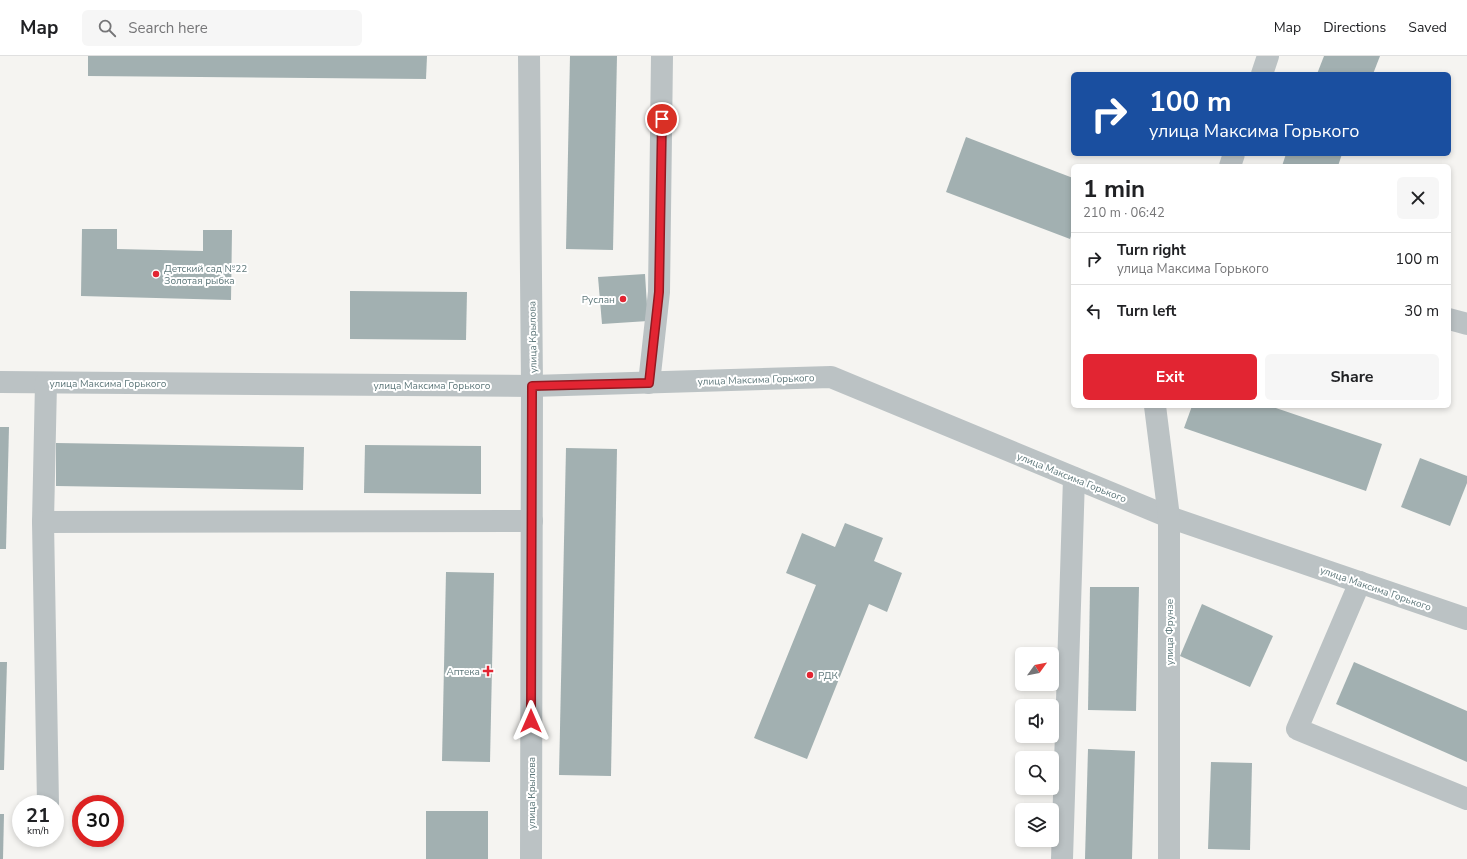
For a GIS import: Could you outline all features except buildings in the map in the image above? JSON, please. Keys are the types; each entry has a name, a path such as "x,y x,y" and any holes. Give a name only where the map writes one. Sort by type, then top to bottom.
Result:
{"street":[{"name":"улица Крылова","path":"529,56 532,386 531,859"},
{"path":"649,383 659,292 662,56"},
{"path":"1263,72 1268,56"},
{"path":"1451,320 1467,324"},
{"name":"улица Максима Горького","path":"0,382 532,386 831,377 1169,517 1467,619"},
{"path":"46,382 43,522 48,795"},
{"name":"улица Фрунзе","path":"1155,408 1169,517 1169,859"},
{"path":"1062,859 1074,478"},
{"path":"43,522 532,521"},
{"path":"1360,582 1298,729 1467,799"}],"place":[{"name":"Детский сад №22 Золотая рыбка","path":"156,274"},
{"name":"Руслан","path":"623,299"},
{"name":"Аптека","path":"488,671"},
{"name":"РДК","path":"810,675"}],"route":[{"path":"531,721 532,386 649,383 659,292 662,119"}]}
